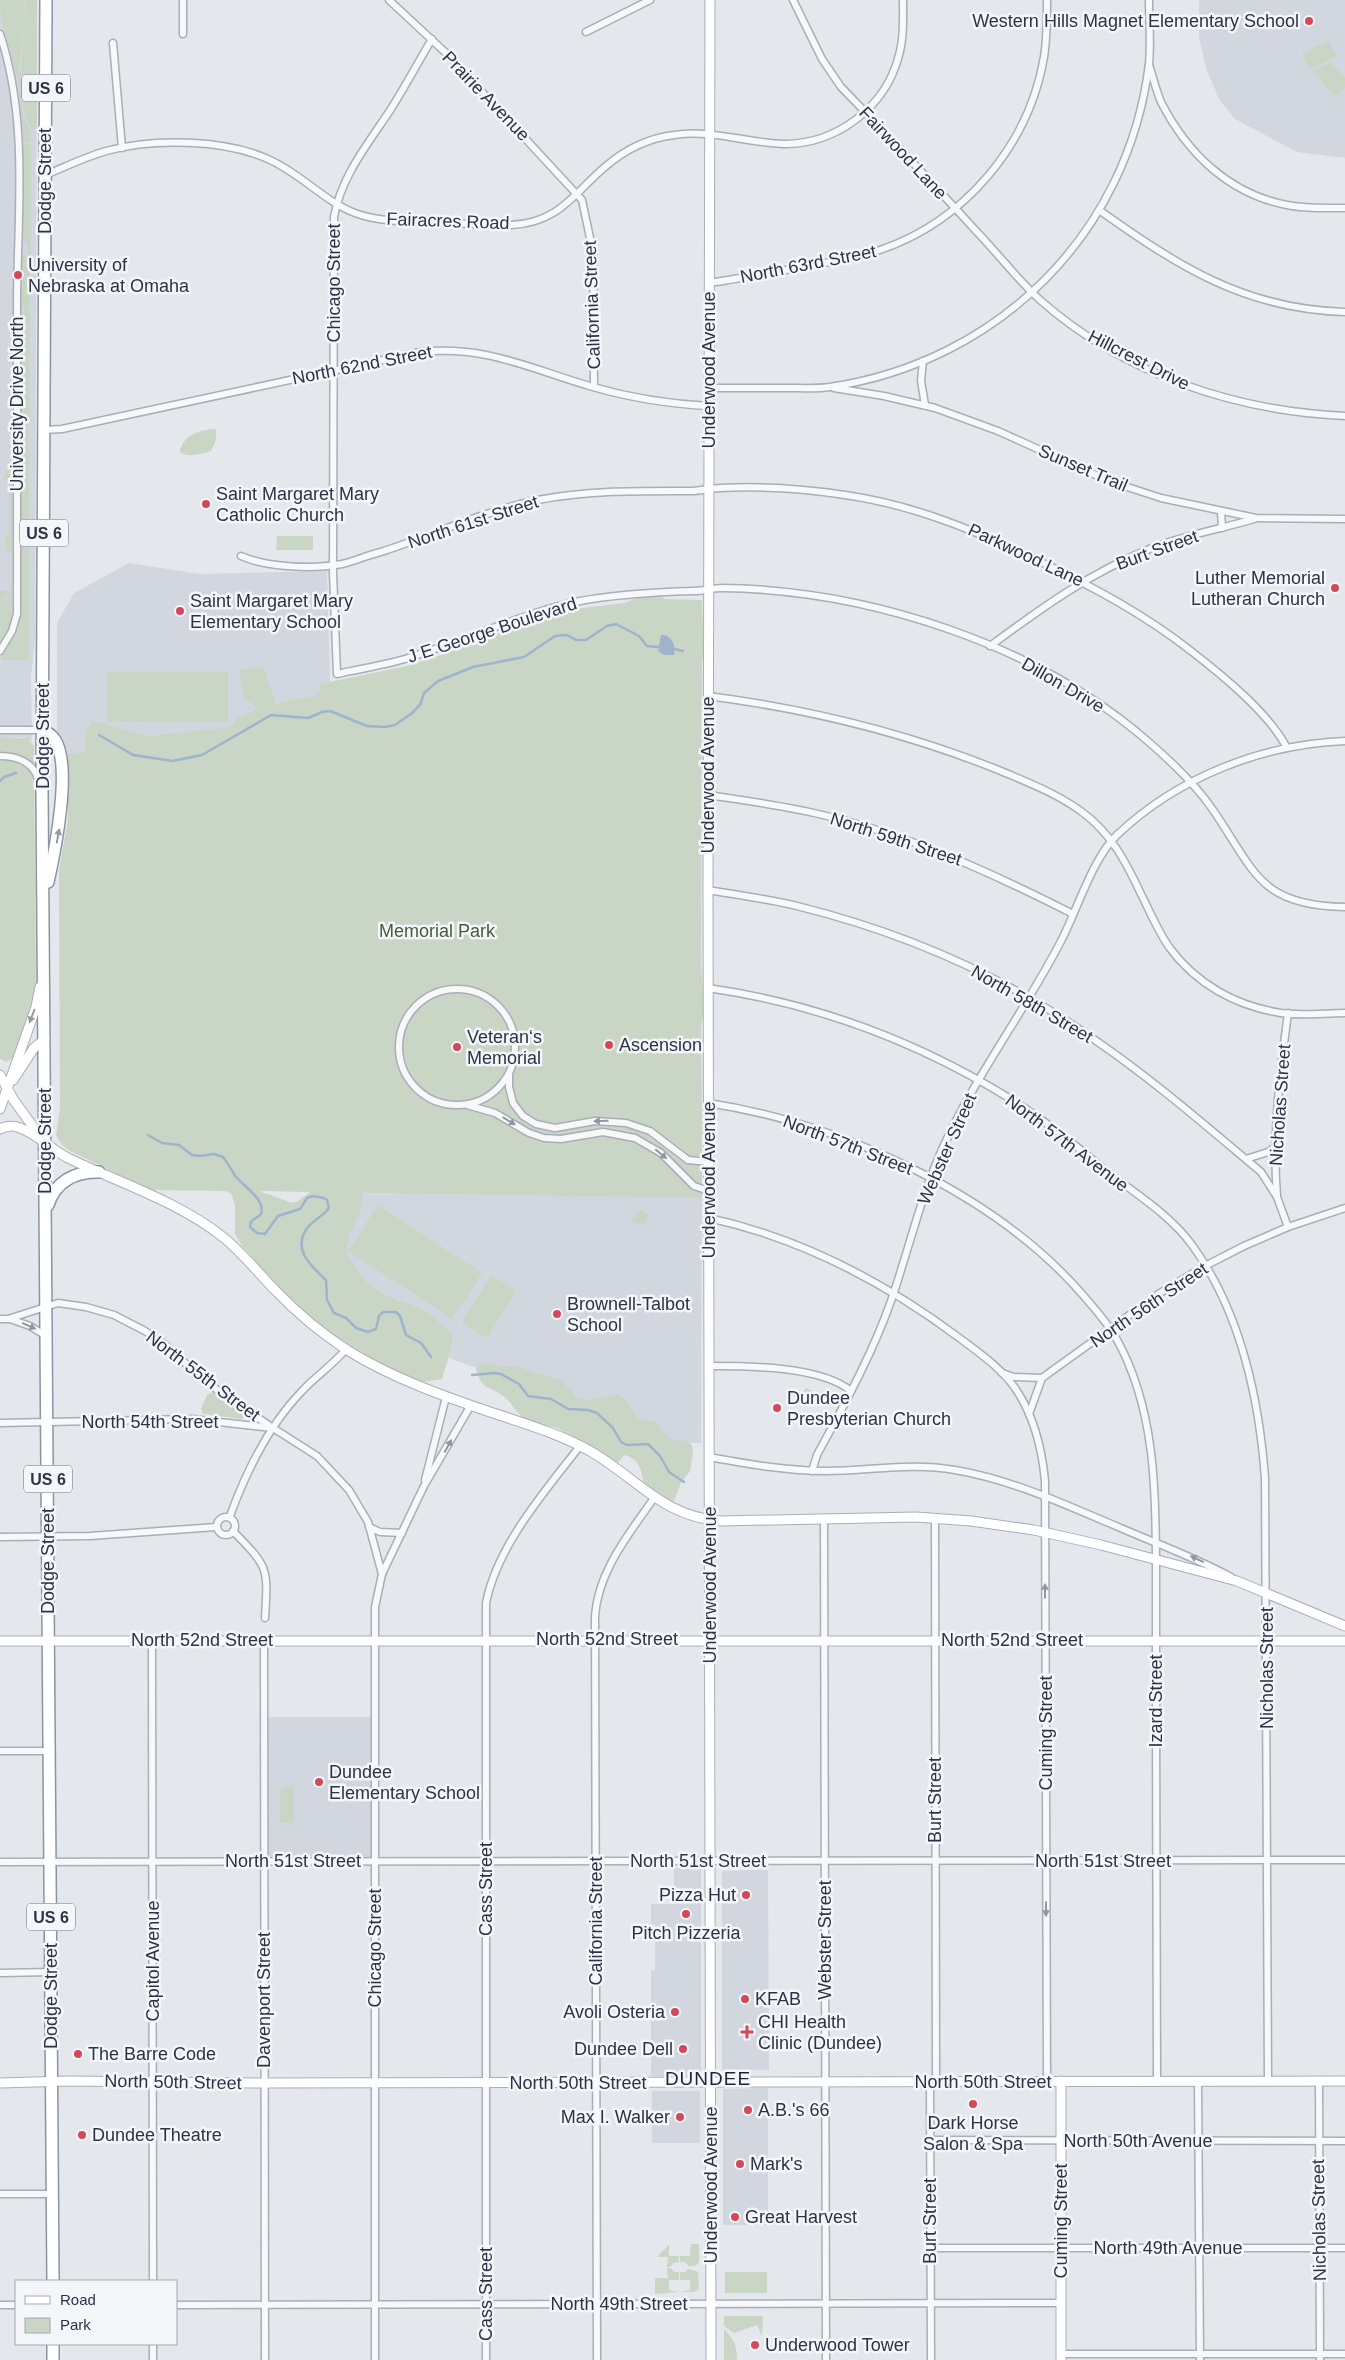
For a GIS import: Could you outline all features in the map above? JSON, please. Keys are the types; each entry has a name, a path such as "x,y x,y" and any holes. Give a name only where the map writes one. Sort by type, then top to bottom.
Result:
{"highway":[{"name":"Dodge Street","path":"46,0 42,791 53,2280"},
{"path":"43,730 50,734 58,745 61,768 59,829 44,901"},
{"path":"46,1214 54,1190 64,1181 85,1172 99,1172"},
{"path":"53,2345 53,2360"}],"street":[{"path":"183,0 183,34"},
{"name":"Prairie Avenue","path":"390,0 432,39 578,194"},
{"path":"586,32 650,0"},
{"name":"Underwood Avenue","path":"710,0 708,1103 711,2360"},
{"name":"Fairwood Lane","path":"793,0 829,70 842,87 1032,292"},
{"name":"Fairacres Road","path":"45,175 91,156 122,148 150,144 182,143 218,146 270,159 336,203 356,214 378,219 509,225 526,223 545,217 578,194 608,164 638,145 675,135 710,135 771,143 808,142 840,130 865,112 884,89 897,64 901,45 903,0"},
{"path":"955,208 996,167 1026,116 1038,84 1044,57 1047,0"},
{"path":"709,388 828,387 888,374 923,361 982,332 1032,292 1069,254 1099,210 1117,177 1128,148 1149,64 1150,0"},
{"name":"University Drive North","path":"0,34 10,67 17,103 18,170 16,614 12,631 0,651"},
{"name":"Chicago Street","path":"337,674 333,564 334,216 339,193 351,170 394,104 432,39"},
{"path":"113,44 122,148"},
{"path":"1149,64 1161,101 1176,128 1188,146 1213,170 1240,188 1273,202 1298,207 1345,208"},
{"name":"California Street","path":"578,194 585,213 593,252 594,387"},
{"name":"North 63rd Street","path":"709,283 879,251 926,228 955,208"},
{"path":"1099,210 1176,263 1231,290 1283,305 1345,312"},
{"name":"Hillcrest Drive","path":"1032,292 1040,300 1102,344 1188,387 1257,407 1297,413 1345,416"},
{"name":"North 62nd Street","path":"44,430 62,429 420,352 462,350 499,356 594,387 655,401 709,406"},
{"path":"923,361 921,381 925,405"},
{"name":"Sunset Trail","path":"828,387 925,405 998,431 1108,481 1161,498 1256,518 1345,519"},
{"name":"Parkwood Lane","path":"709,490 719,488 817,492 860,497 906,508 972,530 1082,582 1134,610 1170,634 1212,667 1250,702 1281,737 1287,748"},
{"name":"North 61st Street","path":"241,556 269,564 342,564 408,543 487,514 538,500 599,492 709,490"},
{"path":"1221,512 1222,528"},
{"name":"Burt Street","path":"990,646 1059,595 1082,582 1153,548 1256,518"},
{"name":"Dillon Drive","path":"708,590 719,588 774,592 839,601 914,619 990,646 1046,672 1090,697 1144,738 1192,782 1213,809 1249,868 1259,879 1281,894 1301,903 1326,907 1345,907"},
{"name":"J E George Boulevard","path":"337,674 412,657 526,616 574,603 629,594 708,590"},
{"path":"708,696 801,710 928,744 981,763 1059,797 1091,819 1112,841 1123,856 1161,934 1188,969 1214,989 1238,1002 1288,1013 1345,1013"},
{"path":"0,730 43,730"},
{"name":"Webster Street","path":"812,1471 817,1455 851,1391 874,1342 894,1292 930,1178 955,1123 1061,942 1104,850 1151,808 1192,782 1239,761 1287,748 1345,741"},
{"path":"0,756 10,756 25,761 38,777 42,791"},
{"name":"North 59th Street","path":"708,795 813,813 886,833 956,858 1007,880 1073,914"},
{"name":"North 58th Street","path":"708,890 796,906 884,932 944,956 1028,998 1109,1050 1261,1172 1277,1197 1288,1227"},
{"path":"0,1108 36,1007 44,969"},
{"name":"North 57th Avenue","path":"708,988 765,997 856,1023 937,1058 979,1080 1053,1128 1146,1203 1185,1236 1205,1266"},
{"path":"709,1162 688,1160 650,1131 626,1123 595,1121 555,1128 536,1124 523,1116 513,1103 508,1087 514,1053 513,1034 506,1016 493,1002 472,991 457,989 439,992 421,1002 406,1019 401,1032 399,1052 404,1070 414,1086 429,1098 447,1104 464,1105 495,1113 529,1133 544,1138 561,1139 603,1132 635,1138 661,1153 694,1186 709,1190"},
{"name":"Nicholas Street","path":"1277,1197 1276,1146 1279,1093 1288,1013"},
{"path":"7,1089 34,1048 45,1039"},
{"path":"464,1105 475,1102 493,1092 510,1070"},
{"path":"0,1075 7,1089 45,1143"},
{"name":"North 57th Street","path":"708,1103 766,1115 814,1130 873,1152 930,1178 985,1210 1032,1245 1069,1280 1110,1329"},
{"path":"0,1129 8,1126 20,1127 64,1156 179,1210 221,1236 298,1312 346,1349 395,1376 446,1397 542,1429 580,1446 615,1468 654,1498 686,1515 710,1520 776,1521 889,1517 935,1518 990,1523 1045,1532 1237,1581 1345,1626"},
{"path":"1246,1159 1268,1152 1276,1146"},
{"name":"North 56th Street","path":"1042,1378 1160,1293 1205,1266 1288,1227 1345,1208"},
{"path":"709,1218 809,1250 894,1292 965,1342 1001,1373 1014,1377 1042,1378 1028,1414"},
{"name":"Nicholas Street","path":"1205,1266 1235,1330 1249,1373 1257,1406 1265,1478 1268,2081"},
{"name":"North 55th Street","path":"8,1319 58,1303 86,1307 114,1315 145,1331 175,1353 206,1382 244,1410 273,1428"},
{"path":"0,1319 8,1319 30,1326 47,1336"},
{"name":"Izard Street","path":"1110,1329 1133,1376 1144,1414 1151,1453 1156,1542 1157,2081"},
{"path":"230,1516 246,1477 273,1428 301,1392 336,1362 346,1349"},
{"path":"710,1366 759,1367 796,1371 838,1382 851,1391"},
{"name":"Cuming Street","path":"1001,1373 1016,1390 1028,1414 1042,1457 1045,1496 1047,2081"},
{"name":"Chicago Street","path":"424,1486 446,1397"},
{"name":"Chicago Street","path":"375,2360 376,1608 382,1574 424,1486 471,1405"},
{"name":"North 54th Street","path":"0,1423 192,1418 273,1428 307,1449 329,1466 349,1490 369,1527 382,1574"},
{"name":"Cass Street","path":"486,2360 486,1603 497,1568 537,1502 580,1446"},
{"path":"709,1457 774,1469 812,1471 890,1466 955,1470 1020,1486 1202,1562 1237,1581"},
{"name":"California Street","path":"597,2360 596,1607 604,1578 621,1544 654,1498"},
{"path":"216,1527 220,1518 230,1516"},
{"path":"230,1516 235,1524 233,1531"},
{"name":"Burt Street","path":"931,2360 930,2140 933,2082 936,1860 935,1518"},
{"name":"Webster Street","path":"824,1519 826,2360"},
{"path":"0,1537 120,1534 216,1527"},
{"path":"216,1527 224,1535 233,1531"},
{"path":"369,1527 386,1533 402,1533"},
{"path":"233,1531 252,1549 264,1569 268,1587 264,1618"},
{"name":"North 52nd Street","path":"0,1640 824,1639 1345,1641"},
{"name":"Capitol Avenue","path":"152,1640 153,2280"},
{"name":"Davenport Street","path":"264,1640 265,2360"},
{"path":"0,1751 50,1751"},
{"name":"North 51st Street","path":"0,1862 1345,1860"},
{"path":"0,1972 51,1972"},
{"name":"North 50th Street","path":"0,2083 52,2081 154,2083 1345,2081"},
{"name":"Cuming Street","path":"1061,2081 1062,2357"},
{"path":"1198,2081 1200,2357"},
{"name":"Nicholas Street","path":"1319,2081 1320,2357"},
{"name":"North 50th Avenue","path":"930,2140 1345,2142"},
{"path":"0,2194 52,2194"},
{"name":"North 49th Avenue","path":"930,2248 1345,2248"},
{"name":"North 49th Street","path":"178,2305 1061,2303"},
{"path":"0,2305 15,2304"},
{"path":"154,2345 154,2360"},
{"path":"1062,2357 1320,2357 1345,2354"}],"shaded area":[{"name":"University of Nebraska at Omaha","path":"0,0 37,0 35,639 31,676 32,741 25,737 0,737"},
{"path":"1199,0 1345,0 1345,158 1297,152 1235,119 1219,99 1206,68 1199,37"},
{"path":"129,563 199,574 327,571 330,682 321,684 321,694 318,697 299,698 276,704 233,728 68,754 63,739 57,730 57,623 74,593"},
{"name":"Brownell-Talbot School","path":"346,1193 702,1198 701,1443 667,1442 514,1373 471,1366 444,1356 358,1284 344,1253"},
{"path":"268,1717 371,1717 371,1857 268,1857"},
{"path":"674,1868 701,1868 701,2076 651,2076 651,1971 655,1970 655,1924 651,1924 651,1904 674,1904"},
{"path":"768,1870 769,2070 722,2070 722,1871"},
{"path":"768,2088 768,2225 723,2225 723,2089"},
{"path":"652,2091 700,2091 700,2143 652,2143"}],"green space":[{"path":"0,0 24,0 25,20 19,65 23,116 30,131 31,142 23,142 18,81 3,28"},
{"path":"26,0 37,0 37,130 36,128 32,131 23,103 21,74"},
{"path":"1329,41 1336,57 1309,69 1302,54"},
{"path":"1331,63 1345,78 1345,87 1338,95 1333,95 1313,71"},
{"path":"31,144 29,426 24,426 23,434 21,433 22,312 24,312 22,307 22,256 28,256 27,243 22,242 23,145"},
{"path":"25,429 29,429 29,660 0,660 17,632 21,615 21,453 25,452"},
{"path":"216,429 216,440 211,451 191,455 180,452 184,441 193,434"},
{"path":"12,466 12,552 10,553 7,551 4,538 9,536 9,484 4,480 6,471"},
{"path":"277,536 313,536 313,550 276,550"},
{"path":"11,582 12,585 11,623 0,644 0,591 8,591 8,595 3,599 5,602 11,590 9,585"},
{"name":"Memorial Park","path":"658,595 665,599 702,600 701,965 704,1009 701,1026 702,1121 705,1131 702,1136 702,1198 362,1193 361,1210 348,1239 347,1247 350,1260 373,1288 423,1310 452,1335 452,1346 442,1379 424,1382 400,1375 323,1329 293,1302 243,1247 235,1234 235,1206 232,1195 226,1191 150,1190 70,1151 62,1145 56,1135 60,1108 59,871 68,818 68,754 86,751 86,730 92,722 151,736 232,727 236,718 257,710 255,706 244,698 239,670 263,667 276,704 299,698 315,697 320,691 320,684 407,666 505,631 582,608 625,603 642,596","holes":["261,1191 310,1192 292,1203 262,1193"]},
{"path":"107,672 228,672 228,722 107,721"},
{"path":"0,737 28,738 34,746 36,988 35,998 13,1058 6,1062 0,1059"},
{"path":"378,1205 482,1273 452,1319 348,1251"},
{"path":"639,1210 649,1214 645,1224 631,1222"},
{"path":"491,1275 516,1290 487,1338 462,1322"},
{"path":"486,1363 503,1367 516,1366 555,1378 562,1381 578,1398 587,1400 618,1394 629,1404 636,1417 656,1423 670,1439 686,1441 692,1445 690,1471 681,1483 674,1501 669,1502 644,1486 639,1466 634,1459 624,1455 618,1463 612,1462 607,1456 559,1429 524,1418 506,1398 482,1383 476,1367"},
{"path":"806,1388 824,1397 820,1405 801,1395"},
{"path":"213,1392 244,1414 243,1419 203,1414 201,1409 207,1395"},
{"path":"283,1787 294,1787 294,1823 280,1823 280,1791"},
{"path":"691,2244 699,2244 699,2262 695,2266 689,2266 685,2262 680,2262 680,2256 690,2256"},
{"path":"669,2245 669,2256 679,2256 679,2262 667,2267 668,2257 657,2257"},
{"path":"667,2268 671,2268 674,2272 679,2272 679,2280 669,2280 669,2290 679,2292 655,2294 655,2278 668,2278"},
{"path":"688,2269 698,2272 699,2289 694,2292 680,2292 690,2290 690,2280 680,2280 680,2272 685,2272"},
{"path":"725,2272 767,2272 767,2293 725,2293"},
{"path":"724,2316 763,2316 762,2336 757,2325 734,2333 724,2326"},
{"path":"724,2329 734,2343 737,2360 724,2360"}],"water":[{"path":"661,635 668,636 672,641 674,655 664,655 658,651"}],"waterway":[{"path":"99,735 133,755 173,761 202,755 271,715 308,718 330,711 367,726 385,727 395,725 420,705 424,693 438,681 473,667 524,657 555,636 567,635 576,640 586,640 607,626 616,624 639,636 647,646 658,647"},
{"path":"675,649 683,651"},
{"path":"0,781 4,777 16,773"},
{"path":"148,1135 162,1143 179,1145 192,1155 214,1154 223,1157 236,1177 260,1204 261,1214 250,1224 250,1227 257,1233 265,1234 278,1216 300,1209 307,1198 313,1196 327,1200 329,1208 308,1227 303,1235 302,1250 309,1263 326,1280 327,1300 334,1313 346,1318 356,1328 368,1332 376,1329 379,1316 383,1312 396,1312 400,1316 406,1335 421,1343 431,1357"},
{"path":"472,1375 501,1374 519,1384 528,1396 551,1399 568,1409 588,1410 597,1413 613,1428 621,1442 627,1445 648,1444 660,1456 669,1472 684,1482"}],"place":[{"name":"Western Hills Magnet Elementary School","path":"1309,21"},
{"name":"University of Nebraska at Omaha","path":"18,275"},
{"name":"Saint Margaret Mary Catholic Church","path":"206,504"},
{"name":"Luther Memorial Lutheran Church","path":"1335,588"},
{"name":"Saint Margaret Mary Elementary School","path":"180,611"},
{"name":"Ascension","path":"609,1045"},
{"name":"Veteranʻs Memorial","path":"457,1047"},
{"name":"Brownell-Talbot School","path":"557,1314"},
{"name":"Dundee Presbyterian Church","path":"777,1408"},
{"name":"Dundee Elementary School","path":"319,1782"},
{"name":"Pizza Hut","path":"746,1895"},
{"name":"Pitch Pizzeria","path":"686,1914"},
{"name":"KFAB","path":"745,1999"},
{"name":"Avoli Osteria","path":"675,2012"},
{"name":"CHI Health Clinic (Dundee)","path":"747,2032"},
{"name":"Dundee Dell","path":"683,2049"},
{"name":"The Barre Code","path":"78,2054"},
{"name":"Dark Horse Salon & Spa","path":"973,2104"},
{"name":"A.B.'s 66","path":"748,2110"},
{"name":"Max I. Walker","path":"680,2117"},
{"name":"Dundee Theatre","path":"82,2135"},
{"name":"Mark's","path":"740,2164"},
{"name":"Great Harvest","path":"735,2217"},
{"name":"Underwood Tower","path":"755,2345"}],"district":[{"name":"DUNDEE","path":"708,2078"}]}
